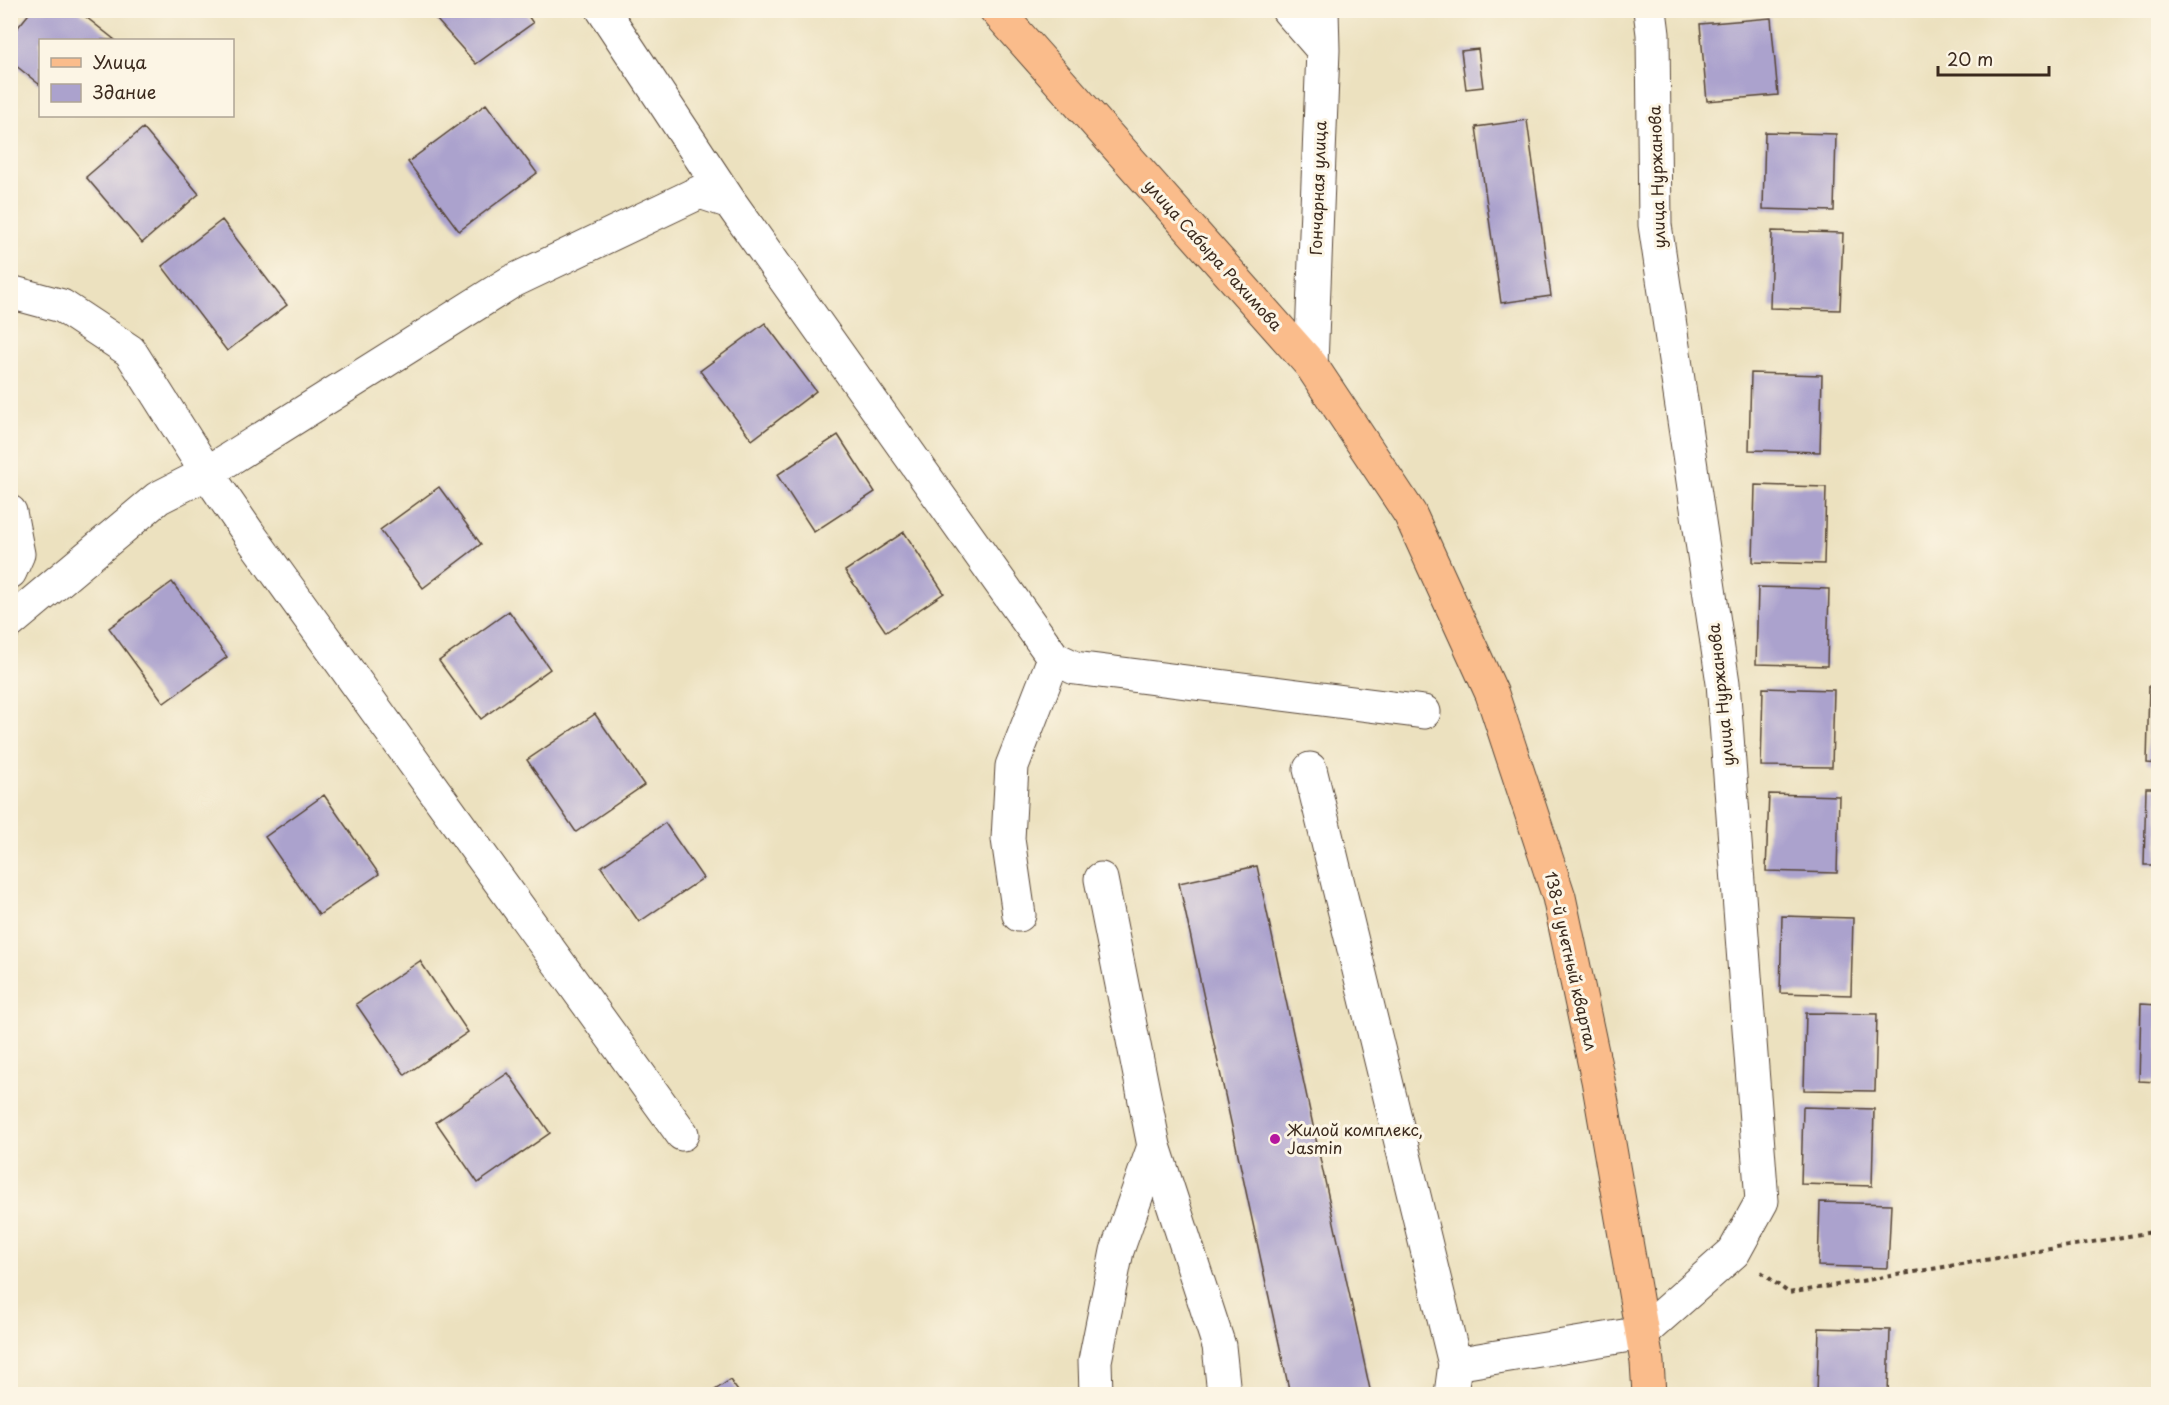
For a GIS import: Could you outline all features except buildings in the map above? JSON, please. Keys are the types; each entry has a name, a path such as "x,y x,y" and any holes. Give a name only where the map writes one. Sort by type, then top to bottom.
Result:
{"main road":[{"name":"улица Сабыра Рахимова","path":"996,10 1311,364 1410,514"},
{"name":"138-й учетный квартал","path":"1410,514 1492,694 1559,897 1598,1080 1647,1362 1649,1395"}],"street":[{"path":"603,10 730,202 1054,658 1075,668 1424,712"},
{"path":"1288,10 1323,50"},
{"name":"Гончарная улица","path":"1311,364 1323,50 1322,10"},
{"name":"улица Нуржанова","path":"1642,1333 1734,1252 1762,1201 1723,683 1655,225 1653,34 1650,10"},
{"path":"10,622 158,498 207,473 511,282 700,192 730,202"},
{"path":"10,292 62,306 130,351 207,473 249,534 682,1134"},
{"path":"10,512 18,554 10,572"},
{"path":"1019,915 1008,839 1012,766 1054,658"},
{"path":"1310,769 1453,1379 1642,1333"},
{"path":"1101,879 1154,1146 1219,1346 1224,1395"},
{"path":"1096,1395 1095,1361 1118,1251 1154,1146"}],"path":[{"path":"1734,1252 1789,1293 2158,1231"}],"place":[{"name":"Жилой комплекс, Jasmin","path":"1275,1139"}]}
